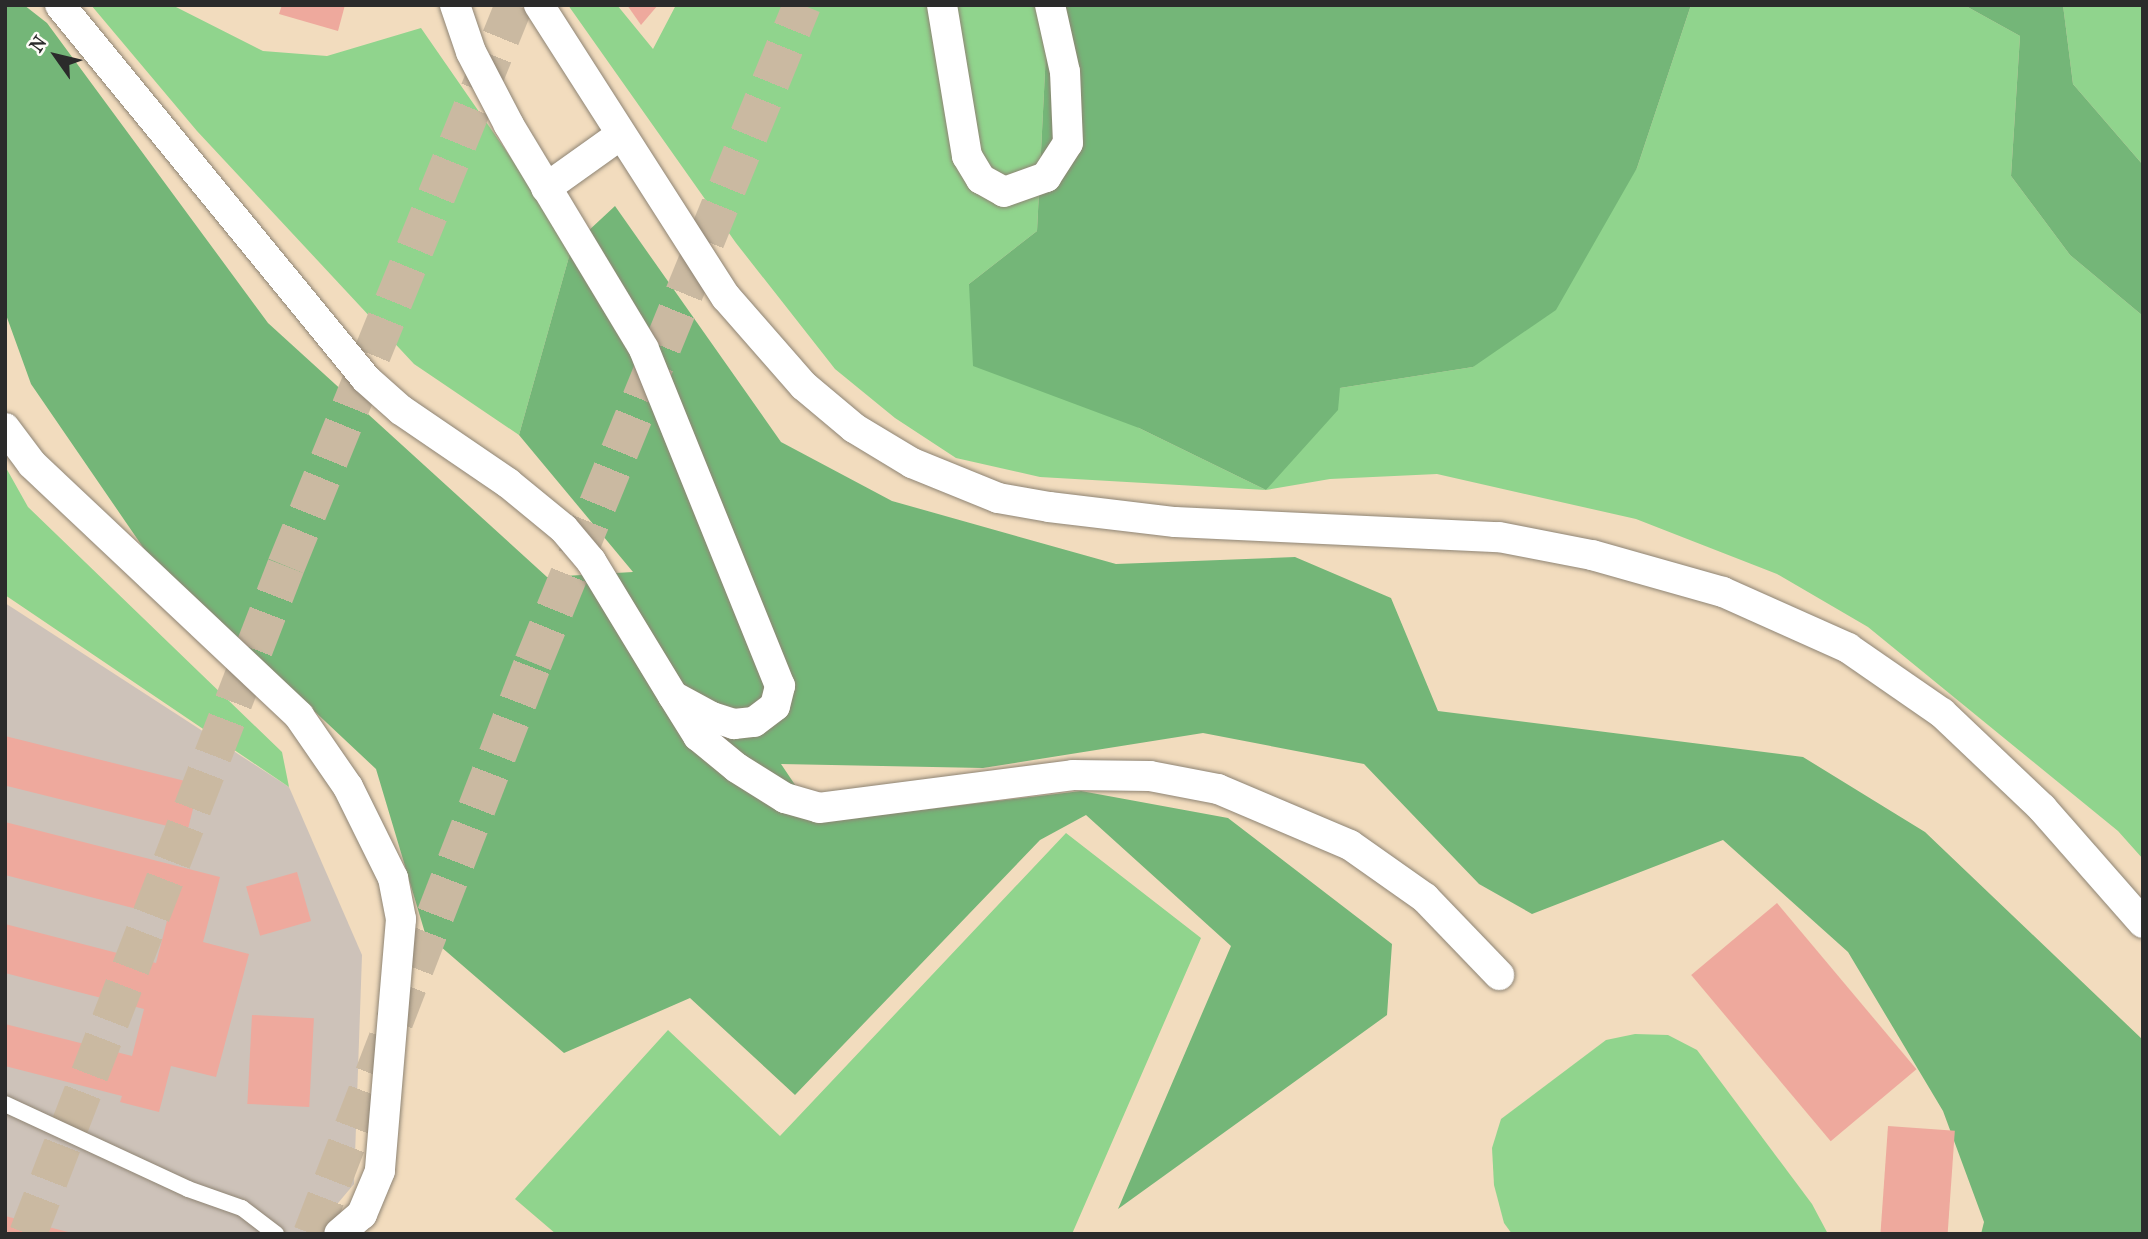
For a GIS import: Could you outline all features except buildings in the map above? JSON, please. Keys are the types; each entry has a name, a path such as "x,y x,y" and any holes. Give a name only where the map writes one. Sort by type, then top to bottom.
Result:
{"street":[{"path":"60,5 366,379 401,410 529,499 572,538 698,736 737,768 785,798 819,808 1073,775 1150,776 1218,789 1350,845 1424,898 1499,975"},
{"path":"455,5 471,52 546,188 644,349 780,686 780,697 765,716 734,724 673,696"},
{"path":"539,5 620,136 726,297 804,386 854,428 912,463 998,498 1049,507 1175,522 1499,537 1592,555 1723,592 1848,648 1942,713 2042,808 2143,923"},
{"path":"942,5 967,156 981,179 1004,192 1046,177 1068,143 1065,72 1050,5"},
{"path":"546,188 620,136"},
{"path":"5,428 32,464 299,716 348,788 393,878 401,919 380,1171 362,1214 339,1234"}],"lane":[{"path":"5,1104 188,1189 242,1209 276,1234"}],"shaded area":[{"path":"5,603 289,787 362,955 354,1184 312,1234 5,1234"}],"green space":[{"path":"5,5 24,5 47,23 268,323 547,577 633,572 519,435 572,246 615,206 781,442 892,501 1116,564 1295,557 1391,598 1438,711 1803,757 1925,832 2143,1040 2143,1234 1981,1234 1984,1222 1943,1111 1848,952 1723,840 1532,914 1479,884 1364,764 1203,733 983,768 781,764 820,822 1081,791 1228,818 1392,944 1387,1015 1118,1209 1231,946 1086,815 1040,840 795,1095 690,998 564,1053 425,933 376,769 149,556 31,384 5,312"},
{"path":"91,5 172,5 263,51 327,56 421,28 572,246 519,435 414,364 197,131"},
{"path":"568,5 617,5 653,49 676,5 1057,5 1047,32 1037,231 969,284 1139,428 1266,490 1040,477 956,458 895,418 835,369 736,243"},
{"path":"1057,5 1691,5 1637,168 1556,310 1473,367 1340,388 1338,410 1266,490 1139,428 973,366 969,284 1037,231 1047,32"},
{"path":"1691,5 1964,5 2020,36 2011,176 2070,255 2143,316 2143,859 2118,831 1868,627 1777,574 1636,519 1437,474 1330,479 1266,490 1340,388 1473,367 1637,168"},
{"path":"1964,5 2063,5 2073,84 2143,165 2143,316 2070,255 2011,176 2020,36"},
{"path":"2063,5 2143,5 2143,165 2073,84"},
{"path":"5,466 28,507 282,752 289,787 5,595"},
{"path":"1066,833 1201,938 1072,1234 556,1234 515,1199 668,1030 780,1136"},
{"path":"1635,1034 1668,1035 1697,1050 1812,1204 1828,1234 1512,1234 1504,1223 1494,1185 1492,1148 1501,1119 1606,1040"}],"tunnel":[{"path":"28,1234 286,566 514,5"},
{"path":"312,1234 533,663 802,5"}]}
